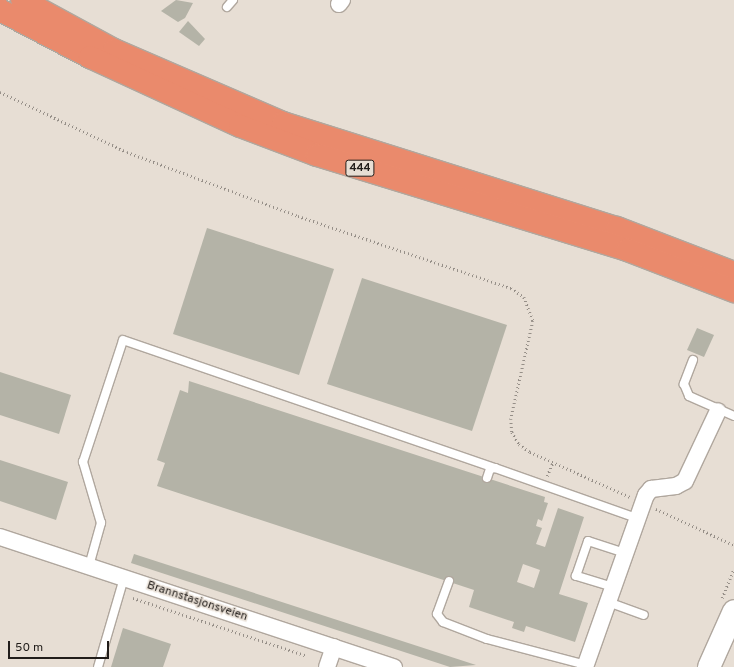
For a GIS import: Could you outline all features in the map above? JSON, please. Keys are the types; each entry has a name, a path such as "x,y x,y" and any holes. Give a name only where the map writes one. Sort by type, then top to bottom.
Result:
{"highway":[{"name":"444","path":"22,0 114,50 283,123 617,228 734,273"},
{"name":"444","path":"0,10 110,68 240,126 317,155 627,250 734,291"}],"main road":[{"path":"709,667 734,612"},
{"path":"720,667 734,612"}],"street":[{"path":"585,666 642,503 651,489 676,486 684,481 718,410"},
{"name":"Brannstasjonsveien","path":"0,537 394,667"},
{"path":"327,667 334,647"}],"lane":[{"path":"227,7 233,0"},
{"path":"89,566 101,523 82,462 123,340 636,518"},
{"path":"693,360 684,384 685,391 718,410 734,416"},
{"path":"487,478 490,469 495,468"},
{"path":"613,587 576,576 585,548 588,541 624,553"},
{"path":"98,667 124,578"},
{"path":"449,581 437,614 443,622 487,639 585,666"},
{"path":"608,602 644,615"}],"path":[{"path":"0,92 127,152 298,216 511,288 524,298 533,320 511,419 512,432 519,444 552,462 734,545"},
{"path":"543,485 552,462"},
{"path":"119,593 307,656"}],"building":[{"path":"176,0 193,3 185,18 178,22 161,11"},
{"path":"188,21 205,39 199,46 179,32"},
{"path":"207,228 334,269 299,375 173,334"},
{"path":"362,278 507,325 472,431 327,384"},
{"path":"697,328 714,335 704,357 687,350"},
{"path":"0,372 71,395 59,434 0,415"},
{"path":"189,381 545,497 544,502 548,503 542,521 538,519 536,526 542,528 536,544 545,547 558,508 584,517 559,594 588,603 575,642 526,626 524,632 512,628 514,622 469,607 474,590 157,486 165,463 157,460 180,390 188,393","holes":["523,564 540,570 534,588 517,582"]},
{"path":"0,460 68,482 56,520 0,501"},
{"path":"134,554 476,665 450,667 131,563"},
{"path":"123,628 171,644 163,667 111,667"}]}
